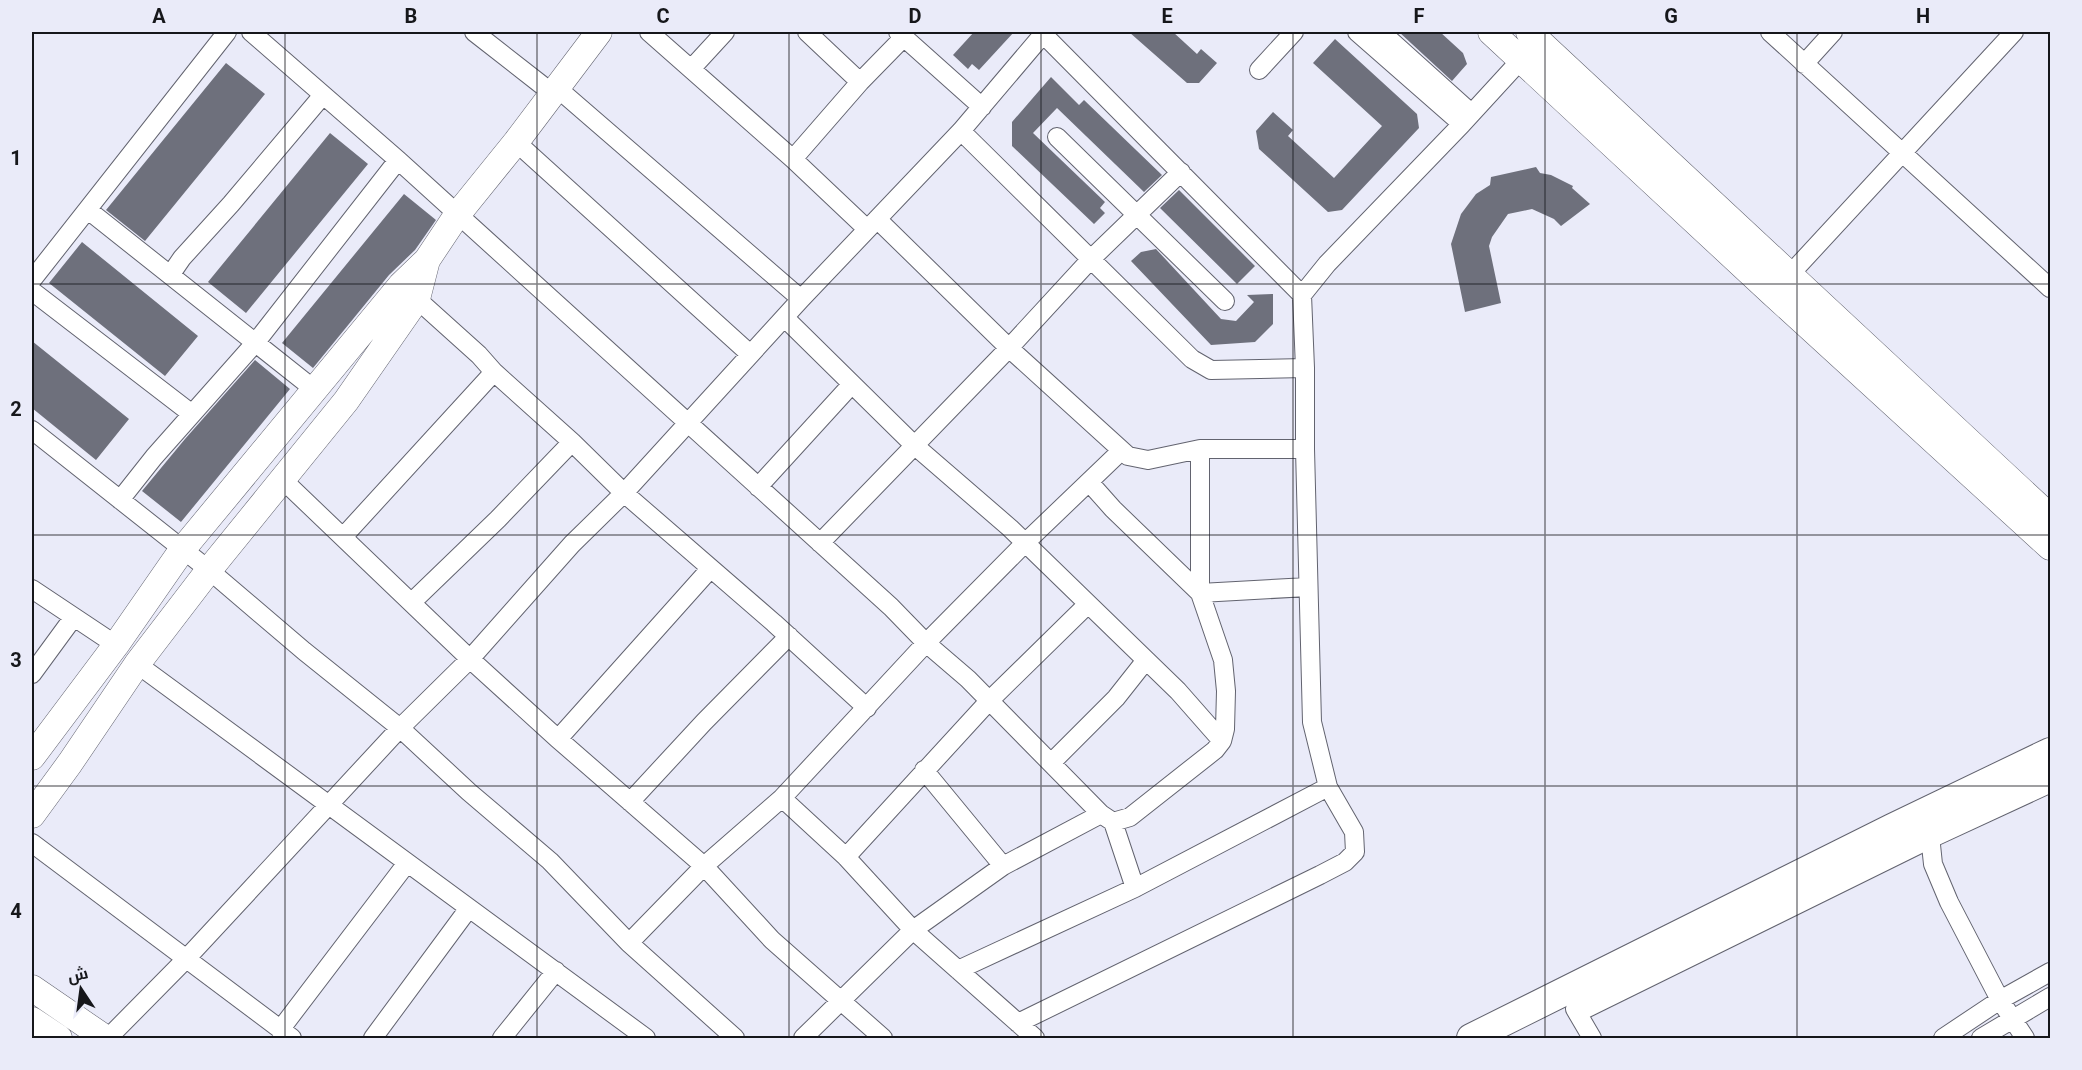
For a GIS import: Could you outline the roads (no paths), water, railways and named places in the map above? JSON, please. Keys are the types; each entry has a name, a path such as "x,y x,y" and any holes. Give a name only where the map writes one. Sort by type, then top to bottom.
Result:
{"main road":[{"path":"1515,1038 1575,1009 1928,823 2050,752"},
{"path":"1471,1038 1928,823 2050,778"}],"street":[{"path":"32,280 226,32"},
{"path":"251,32 271,38 323,95 688,422 926,643 968,679 1107,818 1135,888"},
{"path":"474,32 554,90 801,299"},
{"path":"32,815 137,664 209,570 346,401 427,260 457,214 516,142 598,32"},
{"path":"649,32 793,159 872,224 1128,456 1148,460 1200,449 1305,449"},
{"path":"691,69 725,32"},
{"path":"807,32 860,82"},
{"path":"32,988 106,1038 186,959 328,804 470,659 572,544 624,493 801,299 961,131 1043,32 1302,295"},
{"path":"1259,70 1294,32"},
{"path":"1357,32 1467,119"},
{"path":"1382,32 1467,119"},
{"path":"1491,32 1530,44 2050,547"},
{"path":"1770,32 2050,288"},
{"path":"1804,64 1833,32"},
{"path":"1781,285 2014,32"},
{"path":"793,159 901,34 982,107"},
{"path":"1018,1023 1345,862 1355,852 1354,832 1328,787 1312,722 1302,295 1327,264 1467,119 1530,44"},
{"path":"171,274 182,258 323,95"},
{"path":"961,131 1192,360 1211,370 1305,368"},
{"path":"1057,137 1225,301"},
{"path":"516,142 750,354"},
{"path":"120,500 154,457 256,342 398,160"},
{"path":"820,543 1009,348 1091,259 1181,172"},
{"path":"88,210 315,390"},
{"path":"1781,285 2050,518"},
{"path":"32,291 192,414"},
{"path":"409,292 624,493 789,636 867,708"},
{"path":"32,757 116,645 182,550 315,390 409,292"},
{"path":"785,318 914,445 1025,543 1146,660 1178,691 1222,741"},
{"path":"343,537 494,372"},
{"path":"758,487 852,384"},
{"path":"32,430 209,570 304,651 400,728 469,792 550,861 713,1031 735,1038"},
{"path":"412,602 498,519 572,442"},
{"path":"803,1038 913,930 1003,866 1107,818 1130,817 1215,750 1222,741 1225,729 1226,690 1223,660 1200,593 1200,449"},
{"path":"629,943 704,866 782,798 926,643 1121,451"},
{"path":"283,480 470,659 704,866 772,940 883,1038"},
{"path":"1089,482 1113,509 1200,593 1308,586"},
{"path":"558,739 710,569"},
{"path":"32,589 116,645"},
{"path":"846,857 988,701 1088,604"},
{"path":"32,674 73,618"},
{"path":"630,802 704,722 789,636"},
{"path":"1051,764 1116,698 1146,660"},
{"path":"137,664 646,1038"},
{"path":"924,770 1003,866"},
{"path":"958,970 1135,888 1328,787"},
{"path":"782,798 846,857 913,930 1035,1038"},
{"path":"1928,823 1933,864 1948,902 2000,1000 2025,1038"},
{"path":"32,843 286,1034 407,863"},
{"path":"373,1038 469,908"},
{"path":"502,1038 556,971"},
{"path":"1942,1038 2000,1000 2050,972"},
{"path":"1981,1038 2050,997"},
{"path":"1575,1009 1592,1038"},
{"path":"32,1020 59,1038"}]}
